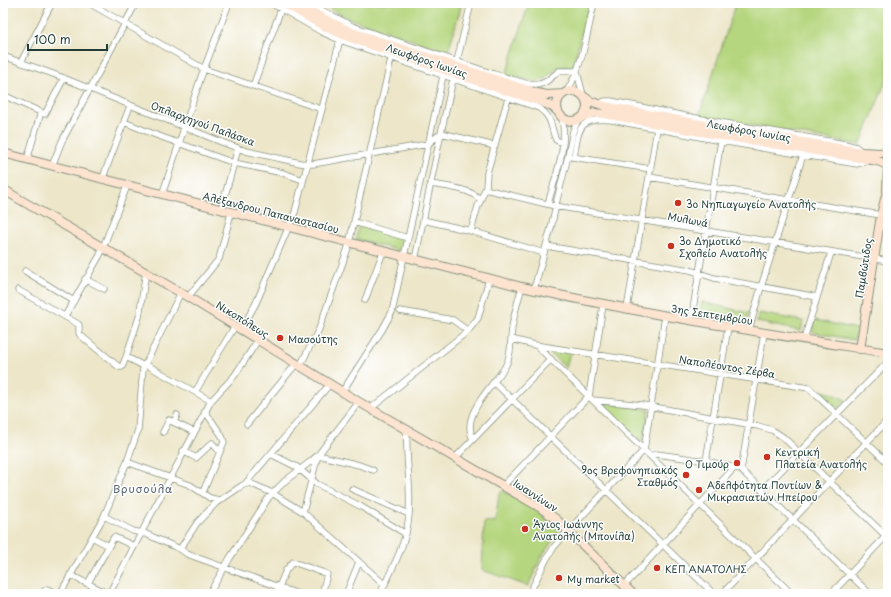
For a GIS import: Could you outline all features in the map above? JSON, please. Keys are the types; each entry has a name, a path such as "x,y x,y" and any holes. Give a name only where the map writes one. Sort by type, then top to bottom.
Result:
{"main road":[{"path":"297,3 352,32 455,70"},
{"path":"282,6 350,38 455,70"},
{"name":"Λεωφόρος Ιωνίας","path":"455,70 547,95 575,91 597,104 721,128 862,152 888,152"},
{"name":"Λεωφόρος Ιωνίας","path":"455,70 547,104 557,110"},
{"path":"562,118 557,110 557,101 565,93"},
{"path":"581,119 588,108 584,97"},
{"name":"Λεωφόρος Ιωνίας","path":"562,118 570,122 595,113 604,114 881,162 888,167"},
{"name":"Παμβώτιδος","path":"860,349 881,215 887,190 888,167 886,159 888,152"},
{"name":"Αλέξανδρου Παπαναστασίου","path":"3,154 489,279 534,289"},
{"name":"Νικοπόλεως","path":"3,188 19,199 146,272 370,409 455,458"},
{"name":"Νικοπόλεως","path":"3,194 19,199"},
{"name":"3ης Σεπτεμβρίου","path":"534,289 603,305 691,321 888,353"},
{"name":"Ιωαννίνων","path":"455,458 541,508 568,531 631,593"}],"street":[{"path":"21,62 52,3"},
{"path":"89,3 204,69 321,109"},
{"path":"52,166 62,140 136,3"},
{"path":"162,195 204,69 229,3"},
{"name":"Λεωφόρος Ιωνίας","path":"271,3 282,6 322,32 340,40 443,76 455,70 508,98 533,106 545,112 550,120 556,140 563,143"},
{"path":"308,3 352,26 455,70 494,74 535,85 547,81 559,71 577,71"},
{"path":"416,260 441,133 471,3"},
{"path":"565,93 571,85 577,71 594,3"},
{"path":"253,86 282,6"},
{"path":"195,392 256,303 281,241 295,212 340,40"},
{"name":"Οπλαρχηγού Παλάσκα","path":"3,56 64,78 130,106 238,148 307,164 322,163 370,153 428,144"},
{"path":"247,424 298,365 319,329 349,242 391,58"},
{"path":"577,71 584,97"},
{"path":"342,392 390,318 443,76"},
{"path":"3,95 45,114 64,78"},
{"path":"471,231 486,189 488,173 508,98"},
{"path":"102,180 130,106"},
{"path":"27,160 41,112"},
{"path":"548,204 563,143 564,127 562,118"},
{"path":"571,157 573,131 581,119"},
{"path":"534,289 556,206 579,131 584,124 589,122 597,119 612,120 721,141 857,164 868,160"},
{"path":"124,122 234,163 283,172 303,180"},
{"path":"627,309 657,129"},
{"path":"428,144 441,133"},
{"path":"441,133 495,146"},
{"path":"691,321 721,141"},
{"path":"221,210 238,148"},
{"path":"748,330 803,155"},
{"path":"571,157 650,169"},
{"path":"649,178 789,199 881,215"},
{"path":"431,184 469,192 476,195 481,200"},
{"path":"65,316 104,247 127,186"},
{"name":"Μυλωνά","path":"486,189 556,206 888,262"},
{"path":"40,594 46,589 59,594 104,516 127,462 138,430 142,375 145,365 184,295 221,256 231,213"},
{"path":"424,220 471,231 544,253"},
{"path":"354,222 408,238"},
{"path":"546,246 690,270 714,278 817,297"},
{"path":"365,300 383,252"},
{"path":"804,339 831,253"},
{"path":"26,271 74,301"},
{"path":"18,290 65,316 79,326 80,335 119,367 122,367 141,309 146,272"},
{"path":"86,279 104,289"},
{"path":"370,409 468,331 478,318 489,279"},
{"path":"473,438 470,428 472,415 507,363 513,321 522,287"},
{"path":"503,486 551,436 591,398 603,305"},
{"path":"400,311 453,320 468,331"},
{"path":"529,594 548,556 568,531 644,450 665,316"},
{"path":"706,461 728,327"},
{"path":"741,470 764,332"},
{"path":"70,575 109,594 205,411 211,401 235,375 258,340"},
{"name":"Ναπολέοντος Ζέρβα","path":"511,340 596,355 809,388 888,463"},
{"path":"535,345 792,594"},
{"path":"126,357 145,365 211,401"},
{"path":"455,458 550,359"},
{"path":"762,490 888,362"},
{"path":"494,382 714,594"},
{"path":"180,549 197,523 219,500 245,484 330,384"},
{"path":"591,398 749,424 777,432 887,536 831,594"},
{"path":"209,594 261,508 272,493 318,455 359,402"},
{"path":"203,492 224,442 224,439 205,411"},
{"path":"174,422 177,415"},
{"path":"163,432 169,420 194,432"},
{"path":"722,594 888,420"},
{"path":"380,594 406,534 409,514 407,430"},
{"path":"184,451 196,458 212,443 220,452"},
{"path":"271,454 300,469 311,479 406,534"},
{"path":"650,456 657,454 706,461 735,467 741,470 870,594"},
{"path":"318,455 373,470"},
{"path":"303,512 318,455"},
{"path":"127,462 190,485 203,492 210,498 219,500"},
{"path":"624,586 735,467"},
{"path":"245,484 252,484 272,493 303,512 384,584"},
{"path":"352,489 409,514"},
{"path":"104,516 133,530 180,549 187,554 298,594"},
{"path":"88,583 114,537 134,546"},
{"path":"92,538 109,546"},
{"path":"276,594 291,562 327,574 322,594"},
{"path":"346,594 359,562"}],"green space":[{"path":"320,3 462,3 448,52 348,18"},
{"path":"529,3 589,3 573,67 558,67 544,80 535,82 506,75"},
{"path":"736,3 888,3 888,76 860,145 699,116"},
{"path":"358,226 401,238 403,242 401,251 356,239"},
{"path":"702,302 749,313 746,322 700,312"},
{"path":"759,313 803,321 801,331 757,322"},
{"path":"815,320 857,329 854,340 812,332"},
{"path":"547,350 570,352 566,368"},
{"path":"819,390 846,400 837,409 818,391"},
{"path":"602,402 649,410 643,443 603,405"},
{"path":"502,491 543,514 560,530 542,556 528,586 482,570 484,521 495,522 499,494"}],"place":[{"name":"3ο Νηπιαγωγείο Ανατολής","path":"678,203"},
{"name":"3ο Δημοτικό Σχολείο Ανατολής","path":"671,246"},
{"name":"Μασούτης","path":"280,338"},
{"name":"Κεντρική Πλατεία Ανατολής","path":"767,457"},
{"name":"Ο Τιμούρ","path":"737,463"},
{"name":"9ος Βρεφονηπιακός Σταθμός","path":"686,475"},
{"name":"Αδελφότητα Ποντίων & Μικρασιατών Ηπείρου","path":"699,490"},
{"name":"Άγιος Ιωάννης Ανατολής (Μπονίλα)","path":"525,529"},
{"name":"ΚΕΠ ΑΝΑΤΟΛΗΣ","path":"657,568"},
{"name":"My market","path":"559,578"}],"district":[{"name":"Βρυσούλα","path":"143,488"}]}
